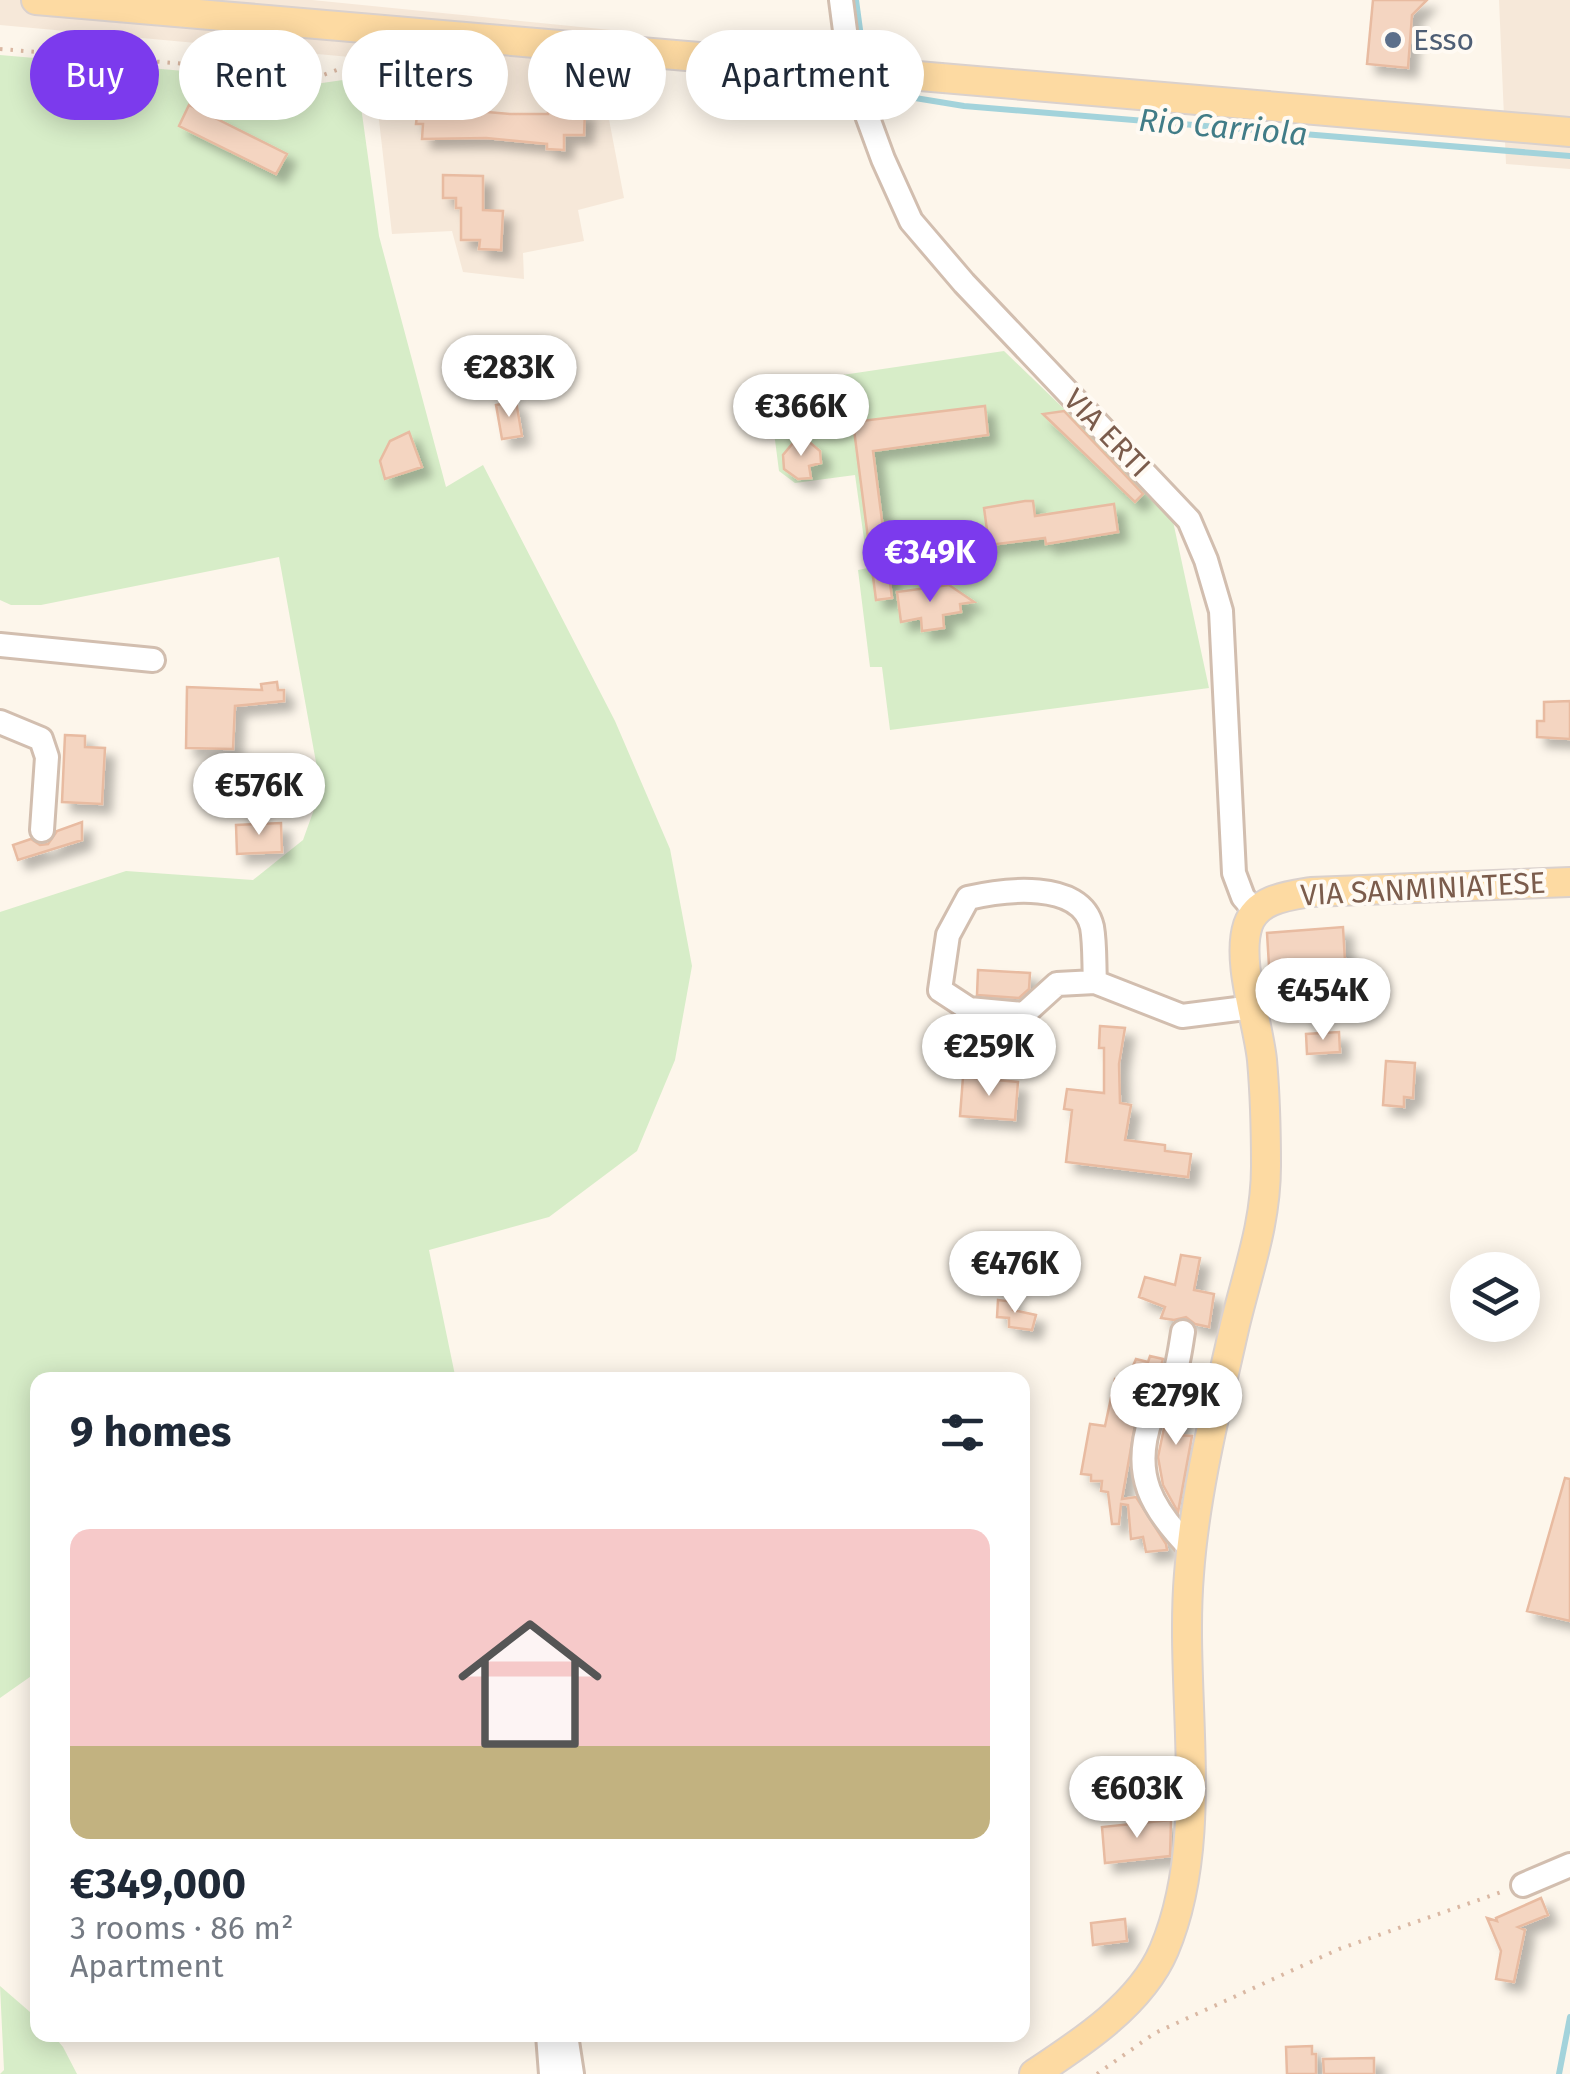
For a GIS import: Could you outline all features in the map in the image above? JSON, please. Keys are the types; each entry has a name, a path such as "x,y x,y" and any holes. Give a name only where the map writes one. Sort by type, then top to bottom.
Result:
{"main road":[{"path":"36,0 170,4 322,25 686,56"},
{"path":"265,0 322,25"},
{"path":"924,76 1570,132"},
{"name":"VIA SANMINIATESE","path":"1255,911 1281,897 1311,892 1570,882"},
{"path":"1034,2074 1116,2012 1144,1984 1166,1946 1181,1896 1188,1843 1191,1549 1235,1324 1262,1222 1266,1168 1262,1060 1245,952 1247,928 1255,911"}],"street":[{"name":"VIA ERTI","path":"841,0 845,30"},
{"name":"VIA ERTI","path":"869,120 911,220 964,284 1190,520 1221,611 1234,873 1243,897 1255,911"},
{"path":"0,645 153,660"},
{"path":"0,722 40,739 47,756 42,830"},
{"path":"1095,982 1091,924 1076,902 1036,890 998,891 968,898 948,936 940,990 969,1008 1024,1014 1057,984 1095,982 1182,1016 1253,1007"},
{"path":"1183,1332 1171,1386 1152,1414 1143,1468 1149,1494 1164,1522 1191,1549"},
{"path":"1522,1884 1570,1866"},
{"path":"549,2042 552,2074"},
{"path":"567,2042 572,2074"}],"path":[{"path":"0,50 323,76 342,68"},
{"path":"1097,2074 1155,2033 1339,1949 1522,1884"}],"shaded area":[{"path":"0,0 312,0 611,30 528,30 528,120 609,120 624,198 578,210 584,241 523,253 524,279 463,272 452,231 392,234 379,120 508,120 508,30 342,30 342,56 322,54 322,30 179,30 179,41 159,40 159,30 55,30 0,25"},
{"path":"1499,0 1570,0 1570,169 1506,164"}],"green space":[{"path":"0,55 30,58 30,120 159,120 159,69 179,71 179,120 322,120 322,83 342,80 342,120 363,120 379,236 446,487 483,465 615,721 670,849 692,966 675,1060 637,1151 549,1217 429,1250 454,1372 30,1372 30,1677 0,1698 0,912 126,871 253,880 303,840 321,790 279,557 41,605 11,605 0,600"},
{"path":"1004,351 1171,512 1209,688 890,730 882,667 870,667 858,570 868,568 855,475 795,483 779,471 768,386"},
{"path":"0,1986 30,2012 30,2042 59,2042 77,2074 0,2074 4,2070"}],"building":[{"path":"1373,0 1427,0 1412,15 1408,68 1367,64"},
{"path":"508,114 528,114 528,120 585,120 584,135 564,135 564,150 547,149 547,144 486,138 422,139 423,124 416,124 416,120 508,120"},
{"path":"182,120 219,120 287,154 276,174 179,126"},
{"path":"443,175 483,176 483,210 503,211 501,250 479,249 480,240 461,240 461,208 456,208 456,198 443,198"},
{"path":"516,401 522,436 502,439 496,405"},
{"path":"985,406 988,435 873,451 892,598 876,600 853,422"},
{"path":"1064,411 1143,494 1135,502 1043,414"},
{"path":"409,432 422,467 385,479 380,461 390,441"},
{"path":"807,440 820,451 821,463 809,466 811,478 798,479 784,469 783,455 793,443"},
{"path":"1033,501 1035,516 1114,504 1118,532 1046,544 1045,538 989,545 984,508"},
{"path":"949,585 974,602 960,604 961,612 943,615 944,628 922,631 921,618 901,622 897,592"},
{"path":"277,682 278,690 284,690 284,701 235,706 233,749 186,748 187,687 262,690 261,684"},
{"path":"1570,701 1570,739 1537,737 1537,721 1544,721 1544,702"},
{"path":"65,735 85,736 85,747 105,748 102,804 62,802"},
{"path":"82,822 82,840 18,860 13,845 31,839 40,845 48,844 57,831"},
{"path":"281,823 282,852 237,854 236,825"},
{"path":"1343,927 1345,961 1269,966 1267,933"},
{"path":"978,970 1030,973 1029,989 1019,998 977,995"},
{"path":"1100,1026 1125,1028 1119,1064 1120,1103 1131,1105 1125,1140 1165,1145 1165,1151 1191,1154 1188,1177 1066,1162 1072,1110 1064,1109 1067,1089 1104,1093"},
{"path":"1339,1032 1340,1052 1307,1054 1306,1034"},
{"path":"1386,1061 1415,1063 1413,1098 1404,1097 1404,1107 1383,1105"},
{"path":"963,1077 1018,1082 1015,1120 960,1116"},
{"path":"1181,1255 1200,1258 1194,1290 1214,1294 1209,1327 1186,1317 1161,1318 1165,1307 1139,1297 1145,1277 1175,1285"},
{"path":"998,1300 1014,1302 1013,1310 1036,1315 1032,1330 1009,1327 1009,1318 997,1317"},
{"path":"1150,1356 1163,1359 1156,1382 1137,1414 1122,1499 1136,1497 1166,1544 1167,1550 1146,1552 1143,1537 1131,1539 1128,1505 1121,1504 1119,1524 1112,1524 1108,1492 1101,1491 1102,1481 1091,1481 1091,1475 1081,1474 1090,1424 1105,1426 1115,1379 1126,1382 1136,1359 1148,1362"},
{"path":"1192,1366 1197,1367 1191,1400 1182,1397 1179,1435 1192,1436 1178,1512 1163,1485 1158,1457 1165,1423 1182,1396"},
{"path":"1565,1478 1570,1479 1570,1621 1527,1611"},
{"path":"1171,1820 1170,1856 1105,1863 1102,1827"},
{"path":"1541,1898 1548,1915 1518,1927 1525,1930 1514,1982 1496,1979 1501,1951 1487,1918 1497,1921 1496,1918"},
{"path":"1125,1919 1127,1941 1093,1945 1091,1923"},
{"path":"1312,2046 1316,2074 1287,2074 1286,2047"},
{"path":"1374,2058 1374,2074 1324,2074 1323,2059"}],"waterway":[{"name":"Rio Carriola","path":"856,0 860,30"},
{"name":"Rio Carriola","path":"924,99 964,106 1570,156"},
{"path":"1559,2074 1570,2017"}],"place":[{"name":"Esso","path":"1393,40"}]}
